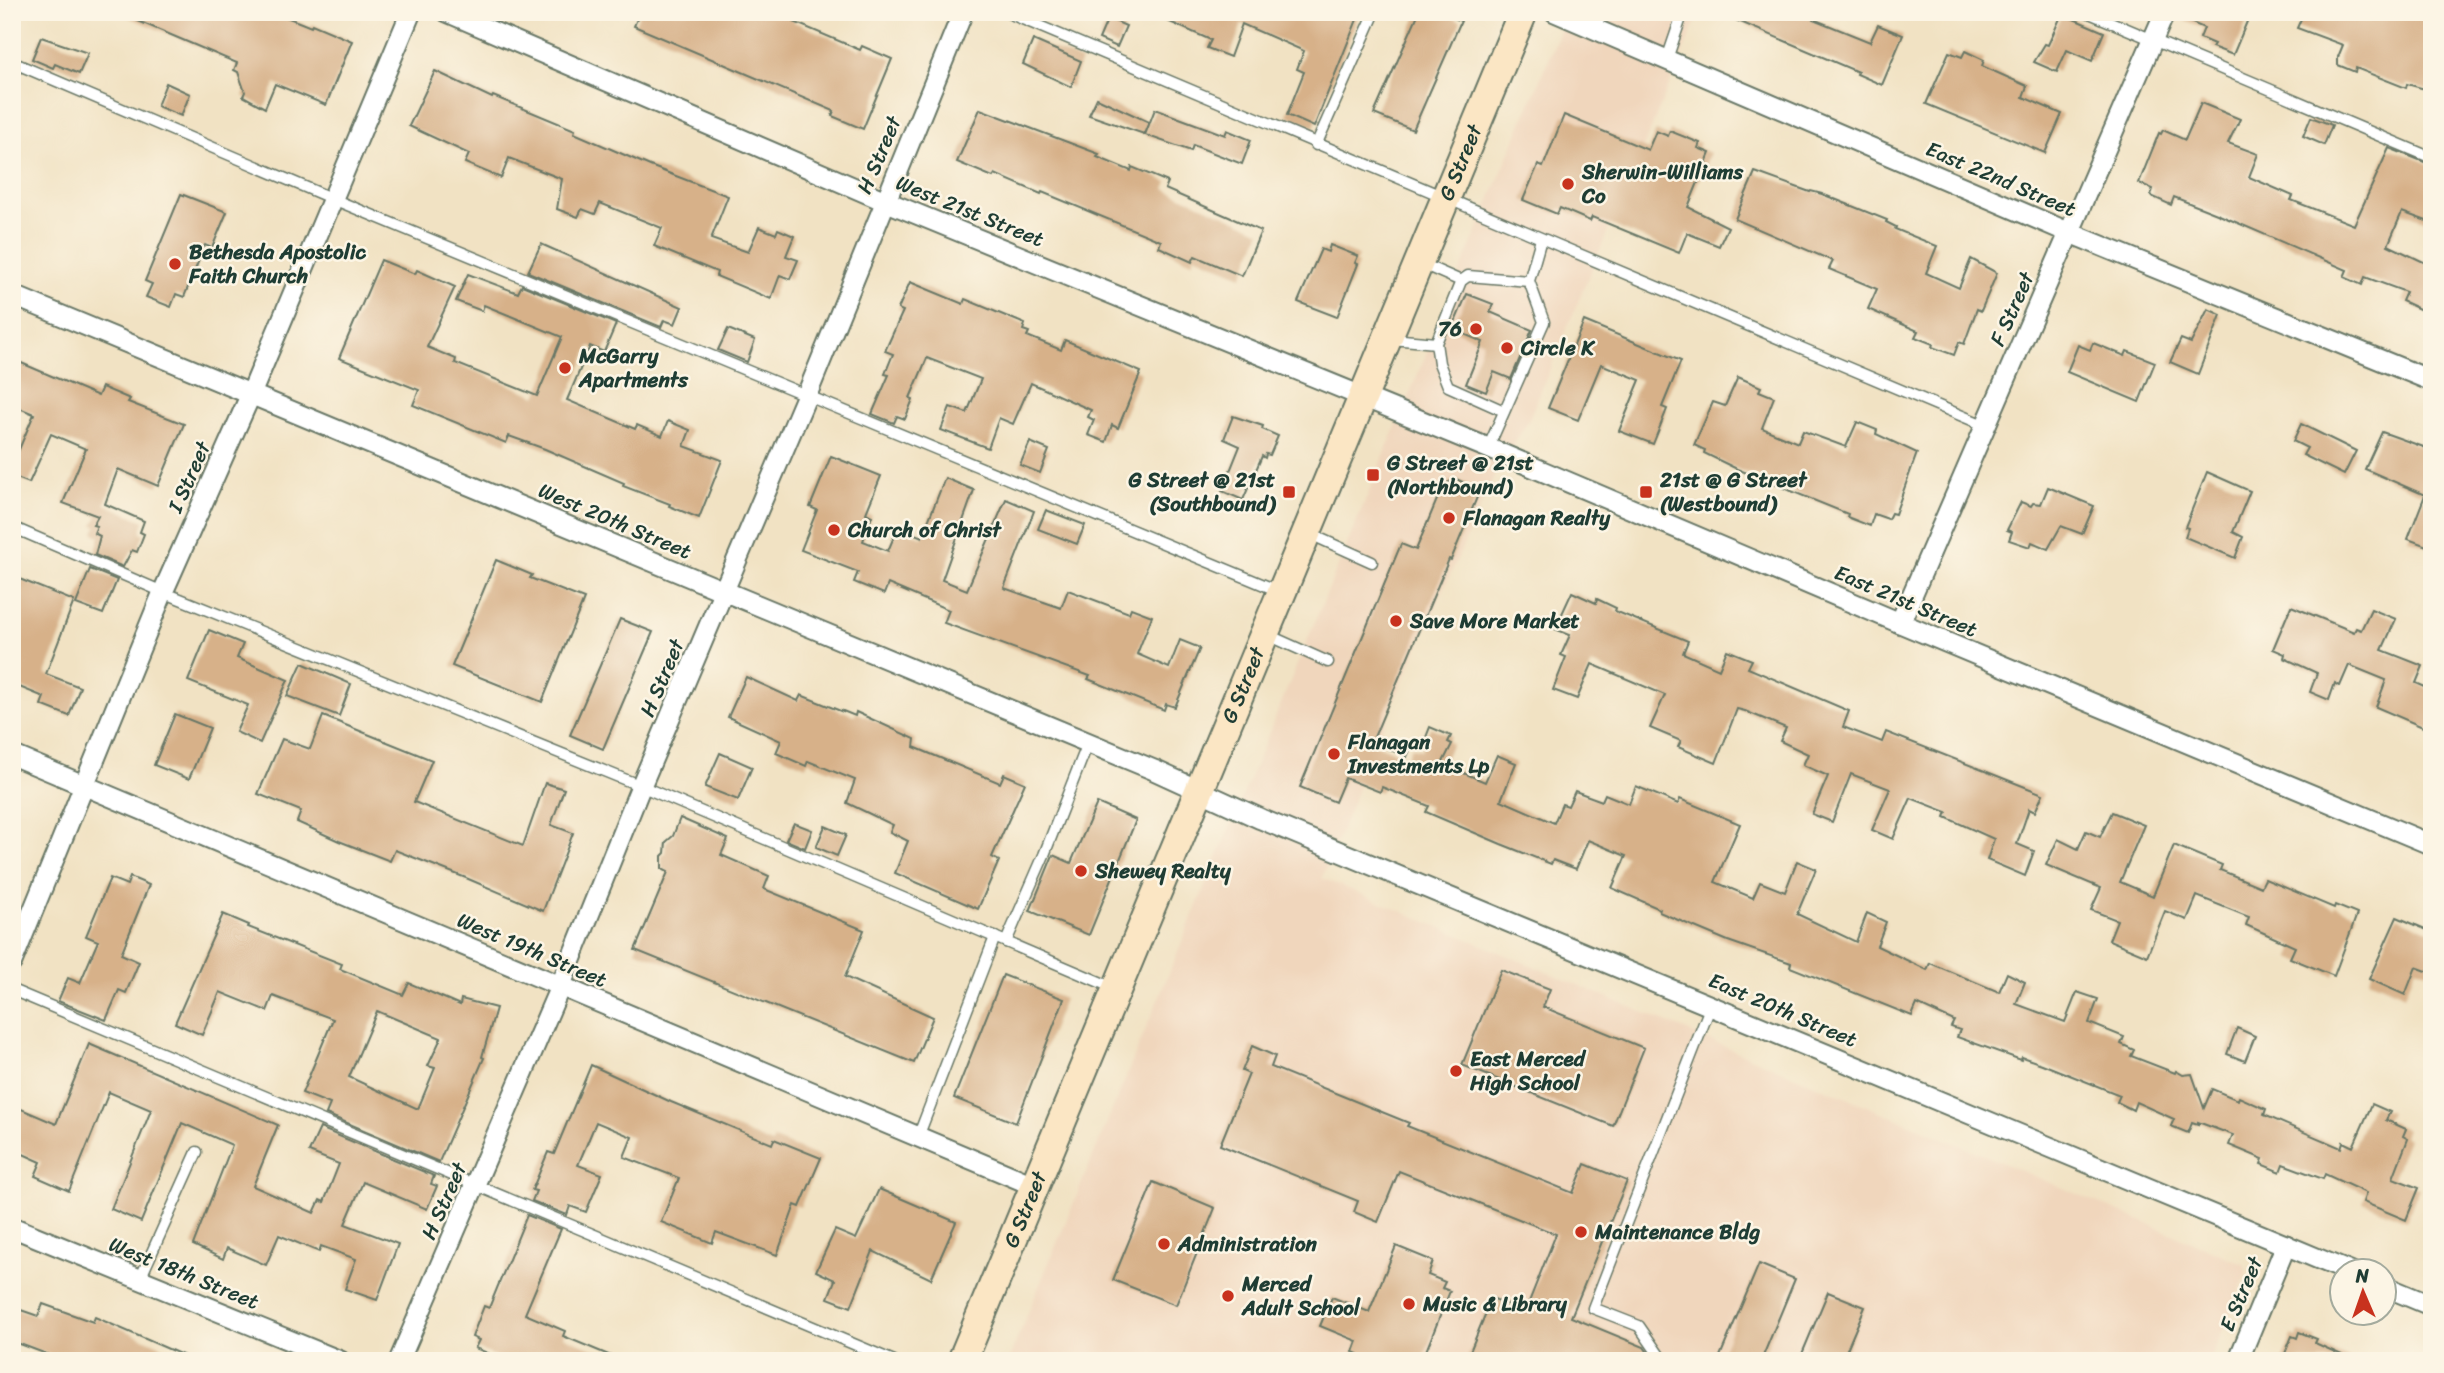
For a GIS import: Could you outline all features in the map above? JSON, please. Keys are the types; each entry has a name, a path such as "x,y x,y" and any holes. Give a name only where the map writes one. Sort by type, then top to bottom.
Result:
{"main road":[{"name":"G Street","path":"962,1361 1524,12"}],"street":[{"name":"I Street","path":"12,962 163,592 251,394 411,12"},
{"name":"West 21st Street","path":"447,12 885,201 1363,396"},
{"name":"H Street","path":"399,1361 560,987 963,12"},
{"name":"East 22nd Street","path":"1555,12 1599,20 1667,58 2070,233 2432,381"},
{"name":"F Street","path":"1900,623 2165,12"},
{"name":"West 20th Street","path":"12,295 1199,790"},
{"name":"East 21st Street","path":"1363,396 2432,845"},
{"name":"West 19th Street","path":"12,755 1035,1186"},
{"name":"East 20th Street","path":"1199,790 1274,824 2328,1263"},
{"name":"West 18th Street","path":"12,1227 340,1361"},
{"name":"E Street","path":"2238,1361 2286,1245"},
{"path":"2398,1292 2432,1306"}],"lane":[{"path":"1006,12 1986,426"},
{"path":"1316,145 1375,12"},
{"path":"1667,58 1683,12"},
{"path":"2087,12 2432,158"},
{"path":"12,61 806,397 1281,592"},
{"path":"1488,448 1544,321 1529,281 1541,239"},
{"path":"1418,263 1461,281"},
{"path":"1504,411 1448,386 1439,363 1436,343 1461,281 1468,276 1529,281"},
{"path":"1387,339 1436,343"},
{"path":"12,527 163,592 641,786 1117,989"},
{"path":"1306,533 1372,562"},
{"path":"1264,633 1328,663"},
{"path":"1006,942 1088,743"},
{"path":"918,1137 995,937"},
{"path":"12,990 894,1361"},
{"path":"1663,1361 1639,1326 1593,1308 1711,1005"},
{"path":"140,1279 197,1152"}],"shaded area":[{"name":"East Merced High School","path":"1568,12 1700,12 1528,421 1492,480 1381,731 1322,878 2244,1264 2247,1273 2210,1361 1008,1361"}],"building":[{"path":"117,12 274,12 352,41 326,105 275,84 265,108 243,96 245,92 238,72 234,70 237,63"},
{"path":"640,12 798,12 794,22 860,50 862,46 892,59 863,129 832,116 834,111 634,26"},
{"path":"1147,12 1360,12 1314,127 1287,115 1304,72 1297,69 1304,51 1242,24 1230,57 1207,48 1211,40"},
{"path":"1419,12 1442,12 1461,21 1413,130 1374,114"},
{"path":"1717,12 1796,12 1870,42 1878,25 1903,35 1882,85 1857,74 1858,72"},
{"path":"2177,12 2251,12 2233,55 2212,47 2214,44 2200,38 2204,28 2176,16"},
{"path":"2304,12 2432,12 2432,91 2407,84 2406,88 2356,68 2355,72 2338,65 2343,45 2297,28"},
{"path":"2062,14 2104,32 2092,61 2067,50 2057,72 2034,62 2045,44 2048,45"},
{"path":"1108,18 1126,26 1117,47 1099,39"},
{"path":"41,37 88,53 79,74 55,64 53,68 32,59"},
{"path":"1033,40 1081,61 1071,87 1023,64"},
{"path":"1965,51 1984,60 1982,66 2027,86 2023,97 2062,114 2045,153 1926,104 1949,52 1962,57"},
{"path":"435,71 492,98 493,96 575,130 574,133 650,166 728,196 711,239 748,252 759,227 776,234 778,229 794,236 786,256 798,260 790,279 780,275 771,299 716,276 717,272 654,246 662,228 600,203 595,214 582,209 578,217 557,209 562,179 509,158 501,178 465,163 469,154 409,126"},
{"path":"166,83 190,94 181,116 157,106"},
{"path":"1097,98 1149,122 1144,134 1089,115"},
{"path":"2201,103 2240,119 2228,143 2258,154 2249,177 2293,196 2291,200 2354,225 2389,148 2432,165 2432,223 2402,212 2388,245 2432,266 2432,315 2402,301 2406,292 2365,277 2362,285 2344,277 2347,270 2217,214 2174,197 2171,205 2151,196 2153,189 2139,183 2159,133 2163,130 2185,140"},
{"path":"980,109 1099,154 1097,157 1131,171 1132,167 1168,182 1165,189 1261,231 1242,276 1195,256 1192,262 1159,247 1161,241 1042,192 1041,194 995,174 993,177 957,162"},
{"path":"1155,109 1225,135 1227,130 1251,140 1242,164 1193,145 1191,151 1145,135"},
{"path":"1564,115 1648,150 1656,131 1668,136 1670,131 1700,143 1698,148 1710,153 1688,207 1728,227 1719,246 1687,233 1679,253 1592,217 1590,221 1560,208 1557,214 1523,200 1538,165 1543,167"},
{"path":"2311,117 2332,125 2324,145 2303,136"},
{"path":"1755,172 1822,194 1887,220 1895,229 1937,246 1926,273 1959,288 1971,259 1997,273 1981,311 1977,309 1964,344 1959,342 1954,355 1932,347 1933,344 1915,337 1918,331 1868,309 1877,289 1829,269 1833,261 1735,219"},
{"name":"Bethesda Apostolic Faith Church","path":"181,194 227,212 212,248 205,245 184,297 176,294 171,307 146,297 152,284 145,281"},
{"path":"541,244 682,307 675,324 664,320 661,327 528,272"},
{"path":"1330,245 1358,256 1355,263 1358,264 1337,317 1298,302 1321,249 1328,252"},
{"path":"381,260 415,274 417,270 455,287 427,347 456,359 455,363 537,396 562,337 484,305 482,311 456,301 468,274 518,293 522,285 616,324 604,352 590,346 567,400 635,429 637,425 662,436 668,421 690,430 684,446 722,460 699,518 545,449 509,436 506,443 413,405 419,390 339,358"},
{"path":"910,282 963,304 965,299 1025,324 1023,330 1029,332 1027,336 1061,350 1065,340 1141,372 1118,428 1112,425 1106,442 1088,435 1094,420 1088,417 1091,410 1031,383 1013,424 999,418 988,448 941,430 950,407 967,413 981,379 927,358 910,398 913,399 905,419 897,416 894,423 872,414 889,375 885,374 893,354 885,351 903,311 898,309"},
{"path":"1467,294 1493,304 1490,312 1532,330 1511,379 1494,372 1486,392 1466,384 1483,342 1452,329"},
{"path":"2208,309 2221,315 2198,374 2170,362 2181,339 2191,343"},
{"path":"1584,321 1681,361 1662,407 1667,409 1653,444 1619,431 1640,380 1601,364 1578,420 1548,408"},
{"path":"728,329 755,340 747,362 718,350"},
{"path":"2093,343 2125,356 2127,351 2155,362 2139,402 2067,372 2078,345 2090,350"},
{"path":"12,359 98,396 102,387 130,399 128,402 184,424 158,486 118,469 105,504 144,521 140,532 144,534 137,552 132,550 123,567 95,555 100,536 94,533 97,526 93,525 98,516 63,503 86,449 51,434 29,483 12,476 12,466 34,414 12,405"},
{"path":"1738,377 1761,387 1759,391 1774,397 1762,428 1798,443 1803,431 1846,447 1857,422 1917,453 1895,514 1891,513 1888,519 1874,514 1870,526 1847,517 1848,514 1737,469 1704,453 1705,450 1694,445 1713,402 1725,406"},
{"path":"1233,416 1263,426 1262,429 1278,436 1270,455 1266,454 1265,458 1262,456 1243,500 1222,491 1240,446 1224,439"},
{"path":"2301,424 2356,451 2344,475 2303,455 2307,448 2293,441"},
{"path":"2382,432 2432,450 2432,548 2408,539 2425,495 2365,469"},
{"path":"1030,442 1049,450 1040,473 1020,465"},
{"path":"831,456 881,476 866,513 872,516 863,541 888,551 898,527 922,537 945,478 974,490 942,580 967,590 1006,499 1034,511 1004,588 1061,608 1068,590 1129,613 1131,608 1152,616 1137,654 1169,668 1180,640 1200,648 1175,707 1166,704 1164,710 1088,679 1090,676 944,623 949,610 888,584 884,594 854,582 858,572 801,550 817,510 810,507"},
{"path":"2207,472 2250,491 2233,532 2243,537 2235,558 2185,537 2188,528 2185,527"},
{"path":"1456,479 1480,490 1372,742 1407,757 1411,747 1421,750 1430,727 1451,736 1448,742 1452,744 1442,764 1485,782 1497,755 1516,763 1501,800 1554,823 1562,804 1568,806 1575,791 1602,801 1605,794 1629,804 1636,786 1678,804 1680,799 1740,824 1715,882 1753,898 1760,882 1785,892 1797,861 1816,869 1797,914 1856,942 1867,913 1886,922 1877,946 1927,970 1930,963 1999,992 2007,973 2025,982 2016,1004 2065,1022 2077,992 2098,999 2089,1023 2124,1037 2121,1044 2134,1050 2131,1056 2175,1073 2192,1074 2204,1108 2212,1089 2266,1109 2264,1115 2341,1148 2343,1142 2353,1147 2372,1104 2390,1112 2386,1120 2406,1129 2403,1136 2408,1139 2393,1178 2419,1188 2406,1220 2363,1202 2366,1193 2325,1174 2323,1179 2283,1164 2280,1172 2261,1164 2263,1159 2229,1145 2233,1135 2198,1122 2198,1125 2192,1123 2188,1133 2171,1126 2174,1119 2136,1102 2133,1110 2117,1102 2120,1095 2042,1064 2022,1057 2021,1060 1957,1037 1960,1030 1951,1027 1954,1021 1917,1004 1912,1016 1790,967 1791,963 1728,941 1659,912 1660,909 1612,888 1626,856 1588,840 1576,869 1553,860 1551,864 1501,844 1426,812 1429,806 1382,787 1380,792 1345,778 1335,802 1300,787 1401,544 1416,550 1443,485"},
{"path":"2048,487 2094,506 2082,534 2061,526 2048,549 2032,542 2030,547 2009,540 2012,532 2007,530 2021,502 2031,506 2033,503 2041,504"},
{"path":"1046,510 1085,525 1077,544 1038,529"},
{"path":"496,560 532,575 530,578 584,599 542,702 452,666"},
{"path":"90,569 117,580 103,614 76,604"},
{"path":"12,576 74,601 46,674 80,687 69,716 41,705 44,697 12,684"},
{"path":"1572,592 1596,603 1597,599 1616,608 1615,611 1688,641 1683,653 1719,669 1727,650 1752,660 1748,668 1849,711 1843,727 1882,742 1886,732 2043,794 2035,812 2029,809 2017,844 2034,851 2025,876 1987,860 1994,839 1945,817 1947,812 1911,798 1893,839 1872,830 1890,789 1851,774 1832,822 1812,814 1828,776 1803,765 1808,754 1780,741 1786,728 1745,711 1737,709 1716,763 1678,747 1681,741 1650,728 1665,695 1592,664 1577,699 1553,690 1566,657 1561,655 1570,635 1555,629"},
{"path":"2291,606 2354,632 2356,628 2361,630 2371,609 2396,619 2382,650 2423,666 2416,683 2432,690 2432,731 2376,707 2386,680 2349,665 2340,686 2335,683 2329,700 2310,692 2317,673 2284,658 2285,654 2273,649"},
{"path":"620,619 653,632 603,749 570,735"},
{"path":"209,630 243,644 237,658 288,680 260,743 236,732 248,705 188,681"},
{"path":"302,663 351,684 339,716 287,696"},
{"path":"746,677 798,701 801,695 855,716 856,712 915,739 914,747 1000,783 1004,774 1025,783 992,857 999,861 978,909 895,873 908,841 890,832 893,825 847,803 855,780 808,761 806,766 776,753 781,741 728,717"},
{"path":"175,714 210,728 189,779 154,765"},
{"path":"323,716 432,760 414,802 523,846 545,783 564,789 551,825 573,833 543,911 395,850 390,861 339,841 297,822 301,811 258,794 282,739 310,749"},
{"path":"720,753 752,767 738,800 705,787"},
{"name":"Shewey Realty","path":"1097,803 1136,820 1089,935 1030,911 1053,855 1071,863"},
{"path":"2112,812 2144,825 2120,882 2153,896 2174,845 2222,865 2220,870 2261,887 2265,879 2334,908 2335,905 2357,914 2334,976 2290,958 2295,947 2246,925 2249,917 2197,896 2187,920 2165,911 2147,956 2109,940 2117,920 2091,910 2101,888 2046,865 2058,839 2078,849 2086,831 2100,837"},
{"path":"680,818 728,839 721,855 769,876 764,889 864,930 845,977 933,1017 914,1063 635,950 668,872 662,869 662,856 666,842 673,836"},
{"path":"794,823 812,830 805,848 786,840"},
{"path":"825,826 846,835 837,856 816,847"},
{"path":"130,877 149,885 121,954 139,962 126,993 119,990 106,1020 58,1001 68,978 80,983 98,941 86,936 110,878 127,885"},
{"path":"223,914 249,925 248,927 342,964 340,969 403,995 409,983 460,1005 461,999 496,1008 482,1057 484,1058 439,1162 326,1114 330,1104 302,1093 333,1019 273,996 267,1011 220,992 202,1035 175,1023","holes":["377,1011 441,1038 428,1066 435,1068 418,1109 349,1077"]},
{"path":"2397,917 2432,932 2432,973 2416,967 2405,995 2369,979"},
{"path":"1501,970 1550,989 1543,1007 1644,1048 1613,1126 1462,1065"},
{"path":"1003,975 1064,999 1016,1123 954,1098"},
{"path":"2237,1028 2255,1036 2245,1061 2227,1054"},
{"path":"89,1044 278,1125 253,1186 314,1213 320,1200 324,1202 339,1164 309,1152 320,1128 434,1176 431,1184 437,1186 427,1209 363,1182 345,1224 398,1244 377,1300 345,1289 356,1259 321,1246 319,1252 279,1235 266,1265 227,1248 223,1259 193,1245 232,1145 182,1123 141,1222 111,1209 151,1110 109,1092 69,1191 35,1176 41,1162 12,1149 12,1105 56,1124"},
{"path":"1252,1046 1275,1056 1271,1067 1573,1193 1585,1164 1627,1181 1571,1317 1644,1347 1654,1361 1466,1361 1492,1298 1525,1312 1556,1234 1399,1171 1378,1222 1354,1212 1358,1201 1220,1145 1249,1074 1242,1071"},
{"path":"591,1065 772,1144 774,1139 821,1158 800,1207 795,1205 777,1255 716,1232 712,1243 661,1222 679,1178 624,1157 632,1137 596,1122 578,1165 602,1174 586,1212 570,1206 567,1215 532,1201 536,1191 532,1190 548,1152 554,1154"},
{"name":"Administration","path":"1153,1182 1215,1208 1176,1305 1113,1280"},
{"path":"879,1189 956,1222 931,1279 873,1251 851,1307 828,1298 835,1280 816,1271 835,1230 856,1239"},
{"path":"527,1215 561,1229 525,1314 565,1331 563,1336 623,1361 507,1361 475,1348 479,1340 472,1337 484,1306 489,1308"},
{"name":"Music & Library","path":"1396,1246 1433,1261 1428,1275 1445,1282 1442,1288 1450,1291 1422,1361 1373,1361 1353,1352 1357,1341 1320,1326 1332,1297 1369,1312"},
{"path":"1759,1264 1795,1279 1761,1361 1718,1361"},
{"path":"1828,1292 1865,1307 1842,1361 1799,1361"},
{"path":"43,1304 93,1322 95,1317 196,1361 65,1361 12,1341 12,1307 38,1316"},
{"path":"2299,1332 2317,1339 2315,1343 2355,1361 2282,1361 2292,1336 2297,1338"}],"place":[{"name":"Sherwin-Williams Co","path":"1568,184"},
{"name":"Bethesda Apostolic Faith Church","path":"175,264"},
{"name":"76","path":"1476,329"},
{"name":"Circle K","path":"1507,348"},
{"name":"McGarry Apartments","path":"565,368"},
{"name":"G Street @ 21st (Northbound)","path":"1373,475"},
{"name":"G Street @ 21st (Southbound)","path":"1289,492"},
{"name":"21st @ G Street (Westbound)","path":"1646,492"},
{"name":"Flanagan Realty","path":"1449,518"},
{"name":"Church of Christ","path":"834,530"},
{"name":"Save More Market","path":"1396,621"},
{"name":"Flanagan Investments Lp","path":"1334,754"},
{"name":"Shewey Realty","path":"1081,871"},
{"name":"East Merced High School","path":"1456,1071"},
{"name":"Maintenance Bldg","path":"1581,1232"},
{"name":"Administration","path":"1164,1244"},
{"name":"Merced Adult School","path":"1228,1296"},
{"name":"Music & Library","path":"1409,1304"}]}
